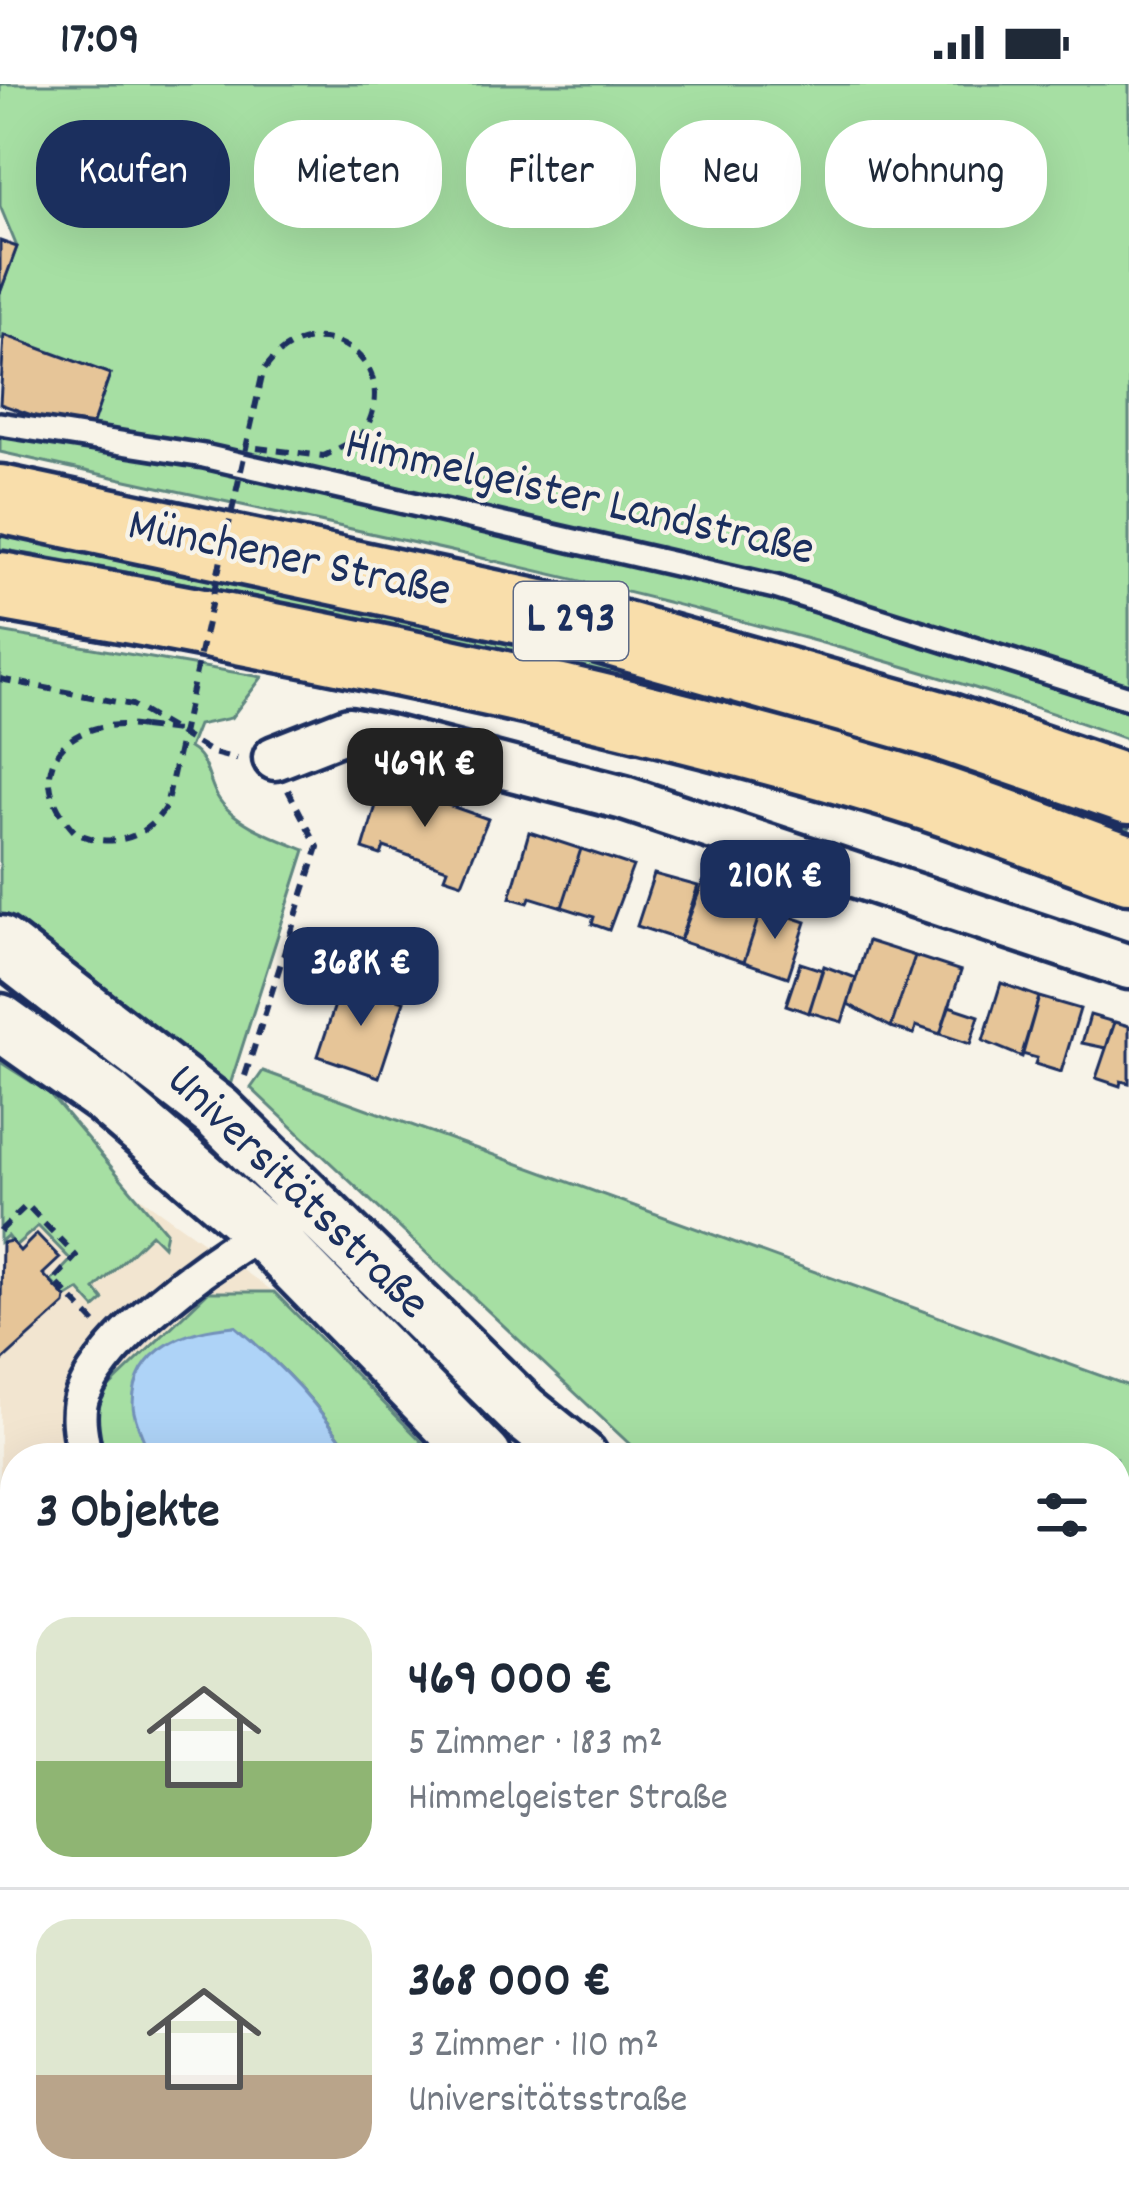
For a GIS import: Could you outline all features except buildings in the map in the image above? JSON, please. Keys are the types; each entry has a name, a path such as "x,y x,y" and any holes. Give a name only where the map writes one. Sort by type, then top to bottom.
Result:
{"highway":[{"name":"Münchener Straße","path":"0,499 572,621 946,727 1129,790"},
{"name":"Münchener Straße","path":"0,586 232,627 580,700 892,785 1129,869"}],"street":[{"path":"275,758 349,729 385,736 624,798 1129,967"},
{"name":"Universitätsstraße","path":"0,944 217,1112 523,1412 561,1443"},
{"name":"Universitätsstraße","path":"0,1022 106,1097 262,1231 469,1443"},
{"path":"82,1443 82,1394 118,1348 193,1275 262,1231"}],"lane":[{"name":"Himmelgeister Landstraße","path":"0,424 204,456 776,586 1129,698"}],"path":[{"path":"182,732 90,726 65,742 49,782 76,833 105,842 125,840 157,822 166,806 262,372 284,348 316,339 347,344 364,362 375,400 361,437 324,456 257,448"},
{"path":"0,679 132,704 213,754 275,758 319,847 242,1088"},
{"path":"0,1231 27,1205 76,1256 55,1280 118,1348"}],"shaded area":[{"path":"0,1098 274,1292 423,1443 0,1443"}],"green space":[{"path":"0,84 1129,84 1129,740 991,693 711,613 0,452 0,431 84,447 110,374 0,338 0,293 17,247 0,206"},
{"path":"0,525 472,625 903,744 1129,819 1129,830 851,742 570,667 286,603 0,549"},
{"path":"0,632 262,677 231,718 198,725 189,748 200,758 217,796 233,814 305,850 230,1085 0,915"},
{"path":"0,1062 49,1093 166,1232 163,1246 151,1234 95,1289 104,1300 95,1308 79,1290 66,1298 51,1281 71,1260 38,1226 15,1246 7,1236 0,1242"},
{"path":"263,1071 1129,1386 1129,1443 628,1443 251,1088"},
{"path":"208,1292 274,1292 423,1443 343,1443 300,1387 235,1326 180,1344 147,1364 138,1399 146,1443 94,1443 88,1416 107,1389"}],"water":[{"path":"235,1326 300,1388 343,1443 145,1443 133,1404 143,1368 168,1344 200,1331"}]}
